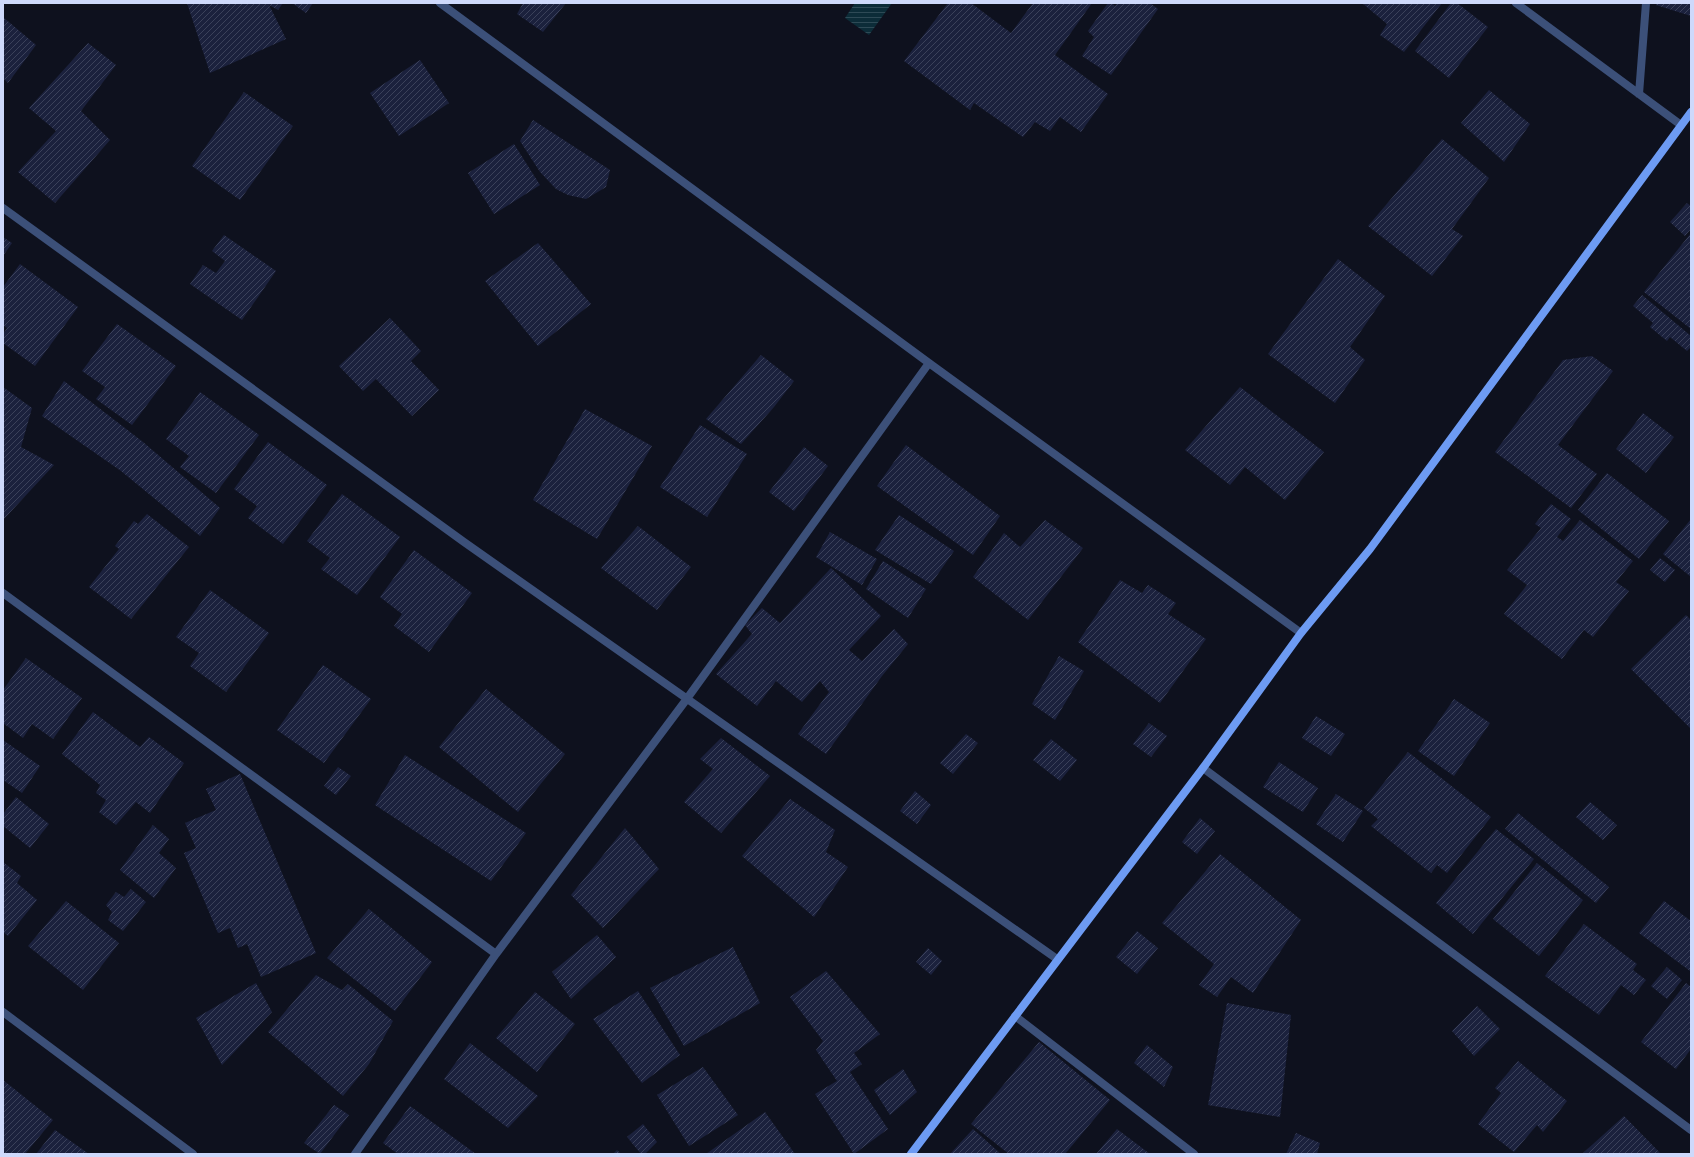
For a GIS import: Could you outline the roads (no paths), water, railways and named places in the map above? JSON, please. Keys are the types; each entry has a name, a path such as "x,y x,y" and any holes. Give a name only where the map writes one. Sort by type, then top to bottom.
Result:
{"street":[{"path":"440,3 928,363 1301,634"},
{"path":"1516,3 1681,125"},
{"path":"1640,94 1646,3"},
{"path":"911,1154 1057,959 1203,768 1301,634 1379,536 1691,112"},
{"path":"3,208 457,538 1057,959"},
{"path":"355,1154 496,954 686,700 928,363"},
{"path":"3,592 496,954"},
{"path":"1203,768 1691,1130"},
{"path":"3,1012 192,1154"},
{"path":"1015,1016 1194,1154"}],"water":[{"path":"855,3 892,3 869,35 845,18"}]}
